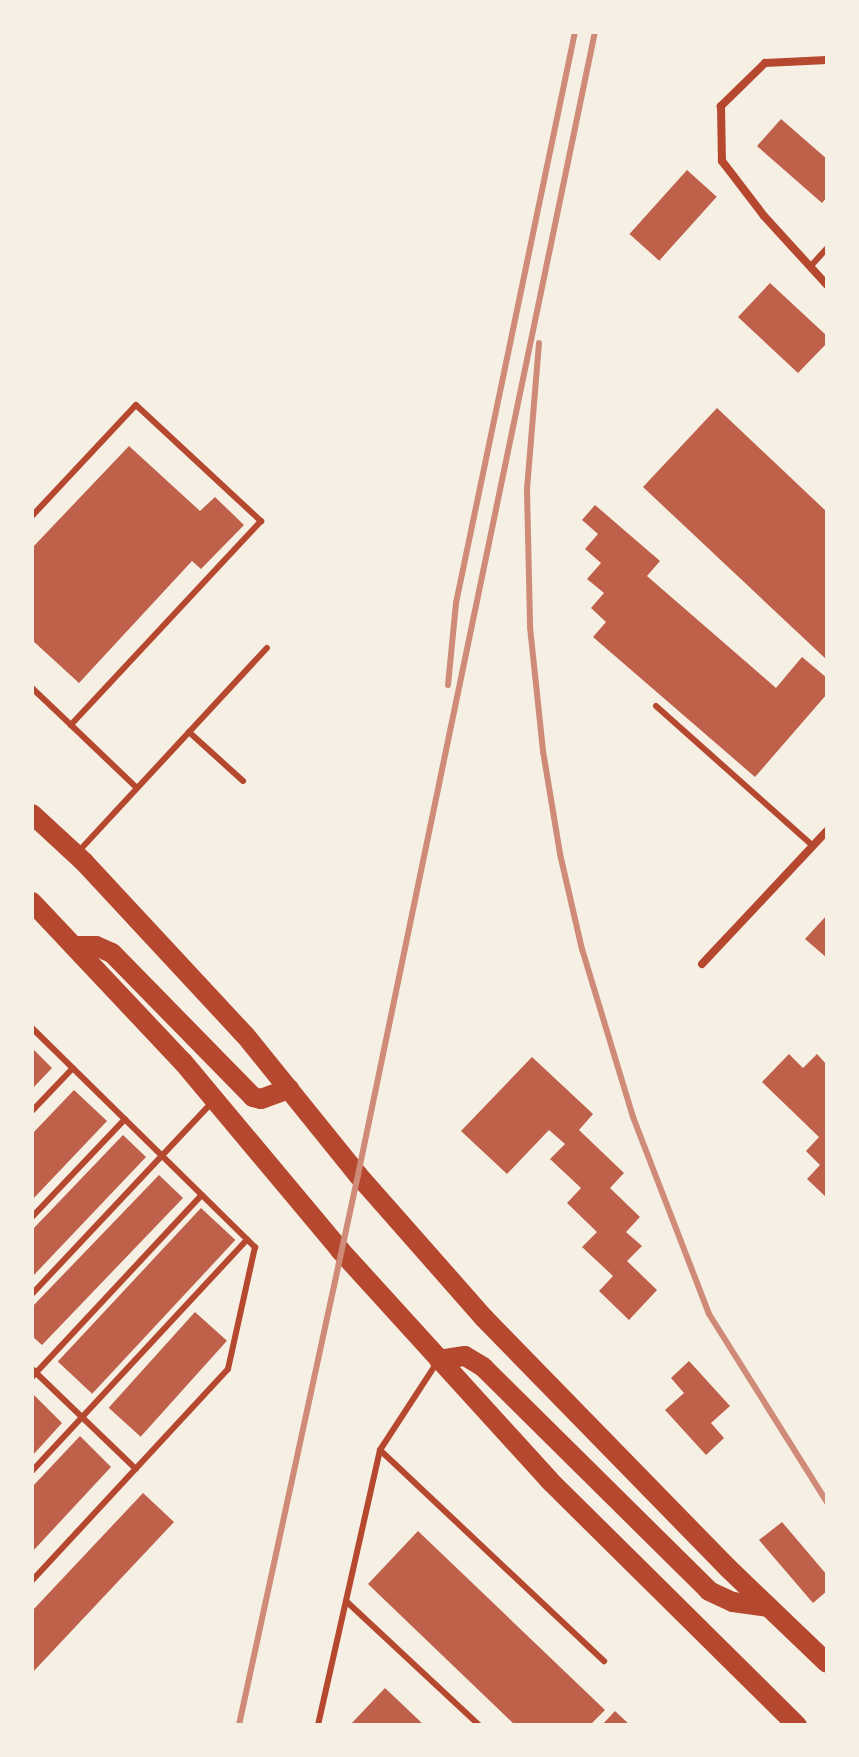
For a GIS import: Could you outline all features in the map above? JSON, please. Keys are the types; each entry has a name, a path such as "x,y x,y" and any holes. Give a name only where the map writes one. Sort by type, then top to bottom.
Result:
{"main road":[{"path":"32,814 76,854 245,1035 358,1175 484,1318 827,1663"},
{"path":"32,902 215,1100 340,1250 549,1480 797,1725"},
{"path":"74,946 96,946 112,953 253,1097 261,1099 289,1089"},
{"path":"439,1360 465,1356 492,1374 709,1591 733,1602 769,1607"}],"street":[{"path":"827,60 765,63 721,106 722,161 764,216 827,285"},
{"path":"702,964 827,831"}],"lane":[{"path":"810,267 827,248"},
{"path":"32,516 136,405 261,521 71,725"},
{"path":"76,854 267,648"},
{"path":"32,688 137,788"},
{"path":"656,706 813,846"},
{"path":"189,732 243,781"},
{"path":"32,1028 255,1247 228,1369 32,1581"},
{"path":"32,1111 73,1068"},
{"path":"32,1294 215,1100"},
{"path":"32,1217 125,1119"},
{"path":"136,1469 33,1373 202,1195"},
{"path":"32,1471 247,1240"},
{"path":"318,1725 380,1450 439,1360"},
{"path":"380,1450 604,1661"},
{"path":"346,1601 479,1725"}],"building":[{"path":"781,119 827,159 827,197 822,203 757,146"},
{"path":"687,170 717,197 659,261 629,234"},
{"path":"770,283 827,336 827,343 798,373 738,317"},
{"path":"717,408 827,512 827,660 643,487"},
{"path":"129,446 200,511 215,497 244,525 201,569 192,561 79,683 32,640 32,548"},
{"path":"595,505 660,561 647,576 776,688 802,657 827,678 827,694 755,777 593,637 606,622 591,608 604,593 587,579 601,563 585,549 598,534 582,520"},
{"path":"827,915 827,958 805,939"},
{"path":"32,1048 52,1068 32,1089"},
{"path":"789,1054 803,1068 817,1054 827,1065 827,1198 807,1179 820,1165 806,1151 819,1137 762,1082"},
{"path":"532,1057 593,1114 579,1130 624,1173 610,1188 640,1217 626,1232 642,1246 627,1261 657,1290 629,1320 599,1291 613,1276 582,1247 597,1232 567,1203 581,1188 550,1159 565,1144 549,1130 507,1174 461,1131"},
{"path":"74,1090 107,1121 32,1200 32,1134"},
{"path":"123,1135 146,1157 32,1277 32,1230"},
{"path":"159,1175 183,1198 42,1345 32,1336 32,1307"},
{"path":"201,1208 235,1240 92,1394 58,1362"},
{"path":"195,1312 227,1341 141,1437 109,1408"},
{"path":"689,1361 730,1406 711,1423 724,1438 706,1455 665,1410 684,1393 671,1378"},
{"path":"32,1393 62,1423 32,1456"},
{"path":"80,1436 111,1467 32,1552 32,1487"},
{"path":"143,1493 174,1522 32,1673 32,1611"},
{"path":"782,1522 827,1575 827,1591 813,1603 759,1540"},
{"path":"418,1531 605,1710 590,1725 515,1725 368,1584"},
{"path":"385,1688 424,1725 350,1725"},
{"path":"615,1711 630,1725 602,1725"}],"railway":[{"path":"448,685 456,603 575,32"},
{"path":"239,1725 358,1175 595,32"},
{"path":"539,343 527,490 530,627 543,751 560,854 582,949 633,1117 709,1314 827,1502"}]}
